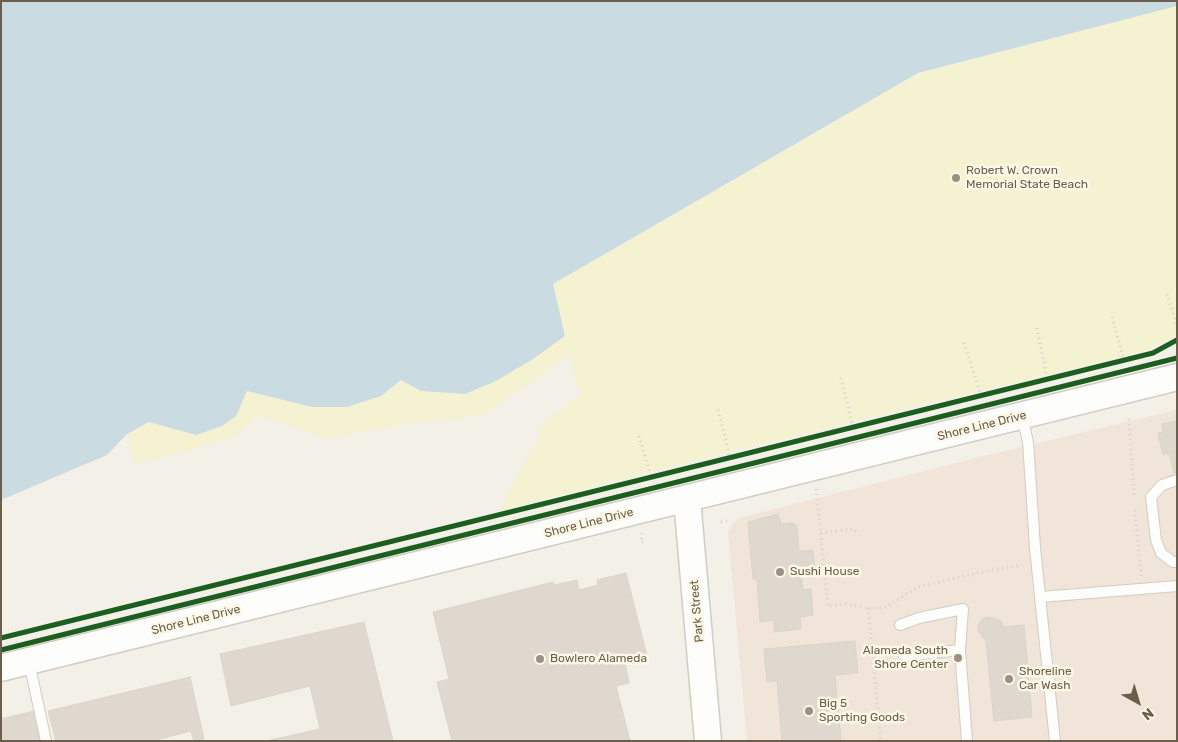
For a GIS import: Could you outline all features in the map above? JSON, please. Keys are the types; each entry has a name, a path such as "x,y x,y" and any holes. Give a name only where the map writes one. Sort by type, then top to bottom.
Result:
{"street":[{"name":"Shore Line Drive","path":"1,668 1177,377"},
{"name":"Park Street","path":"687,499 708,741"}],"lane":[{"path":"1022,416 1028,442 1037,563 1055,740 1049,741"},
{"path":"1177,480 1162,485 1151,497 1156,540 1161,553 1173,562 1177,562"},
{"path":"1041,598 1177,586"},
{"path":"900,625 919,618 963,610 960,650 967,741"},
{"path":"904,656 960,650"},
{"path":"28,662 46,741"}],"path":[{"path":"1167,294 1177,326"},
{"path":"1112,317 1124,360"},
{"path":"1037,328 1047,379"},
{"path":"964,343 981,395"},
{"path":"841,378 853,427"},
{"path":"718,410 730,457"},
{"path":"639,436 651,477"},
{"path":"814,467 828,606 847,604 868,608 884,608 918,587 990,570 1037,563"},
{"path":"722,522 727,521 726,518"},
{"path":"821,533 853,529 858,532"},
{"path":"642,532 640,542 646,540"},
{"path":"868,608 881,741"}],"shaded area":[{"path":"1,1 1177,1 1177,6 918,73 553,284 565,336 533,359 496,381 465,394 421,391 401,380 381,396 347,407 312,407 247,391 236,416 222,426 196,435 149,422 127,434 107,455 1,500"},
{"name":"Alameda South Shore Center","path":"1177,410 1177,741 747,741 728,532 739,518 980,457"}],"sand":[{"name":"Robert W. Crown Memorial State Beach","path":"1177,6 1177,335 1144,351 728,452 499,511 540,435 538,428 580,395 570,354 484,415 400,425 328,438 258,415 235,436 192,450 135,463 127,434 149,422 196,435 236,416 247,391 282,400 381,396 401,380 421,391 465,394 496,381 533,359 553,284 919,73"}],"building":[{"path":"1177,421 1177,472 1174,473 1169,453 1163,454 1158,433 1163,432 1162,424"},
{"name":"Sushi House","path":"778,514 781,524 795,524 799,551 813,550 815,571 801,573 803,590 811,589 813,615 800,617 801,629 774,632 774,620 760,622 757,579 753,579 748,522"},
{"name":"Bowlero Alameda","path":"626,573 647,656 625,662 629,683 616,686 630,741 452,741 437,682 449,679 433,612 553,582 554,585 577,580 579,590 598,585 597,580"},
{"name":"Shoreline Car Wash","path":"988,617 1000,620 1004,627 1024,625 1032,717 994,721 986,641 978,631 978,625 982,619"},
{"path":"364,622 393,741 266,741 320,729 310,686 231,706 220,654"},
{"name":"Big 5 Sporting Goods","path":"855,641 858,673 835,675 841,741 782,741 777,681 767,682 764,649"},
{"path":"190,677 204,739 194,741 191,731 152,741 56,741 48,711"},
{"path":"34,711 42,741 1,741 1,719"}],"cycle path":[{"path":"1,638 1153,353 1177,340"},
{"path":"1,650 1177,358"}],"place":[{"name":"Robert W. Crown Memorial State Beach","path":"956,178"},
{"name":"Sushi House","path":"780,572"},
{"name":"Alameda South Shore Center","path":"958,658"},
{"name":"Bowlero Alameda","path":"540,659"},
{"name":"Shoreline Car Wash","path":"1009,679"},
{"name":"Big 5 Sporting Goods","path":"809,711"}]}
